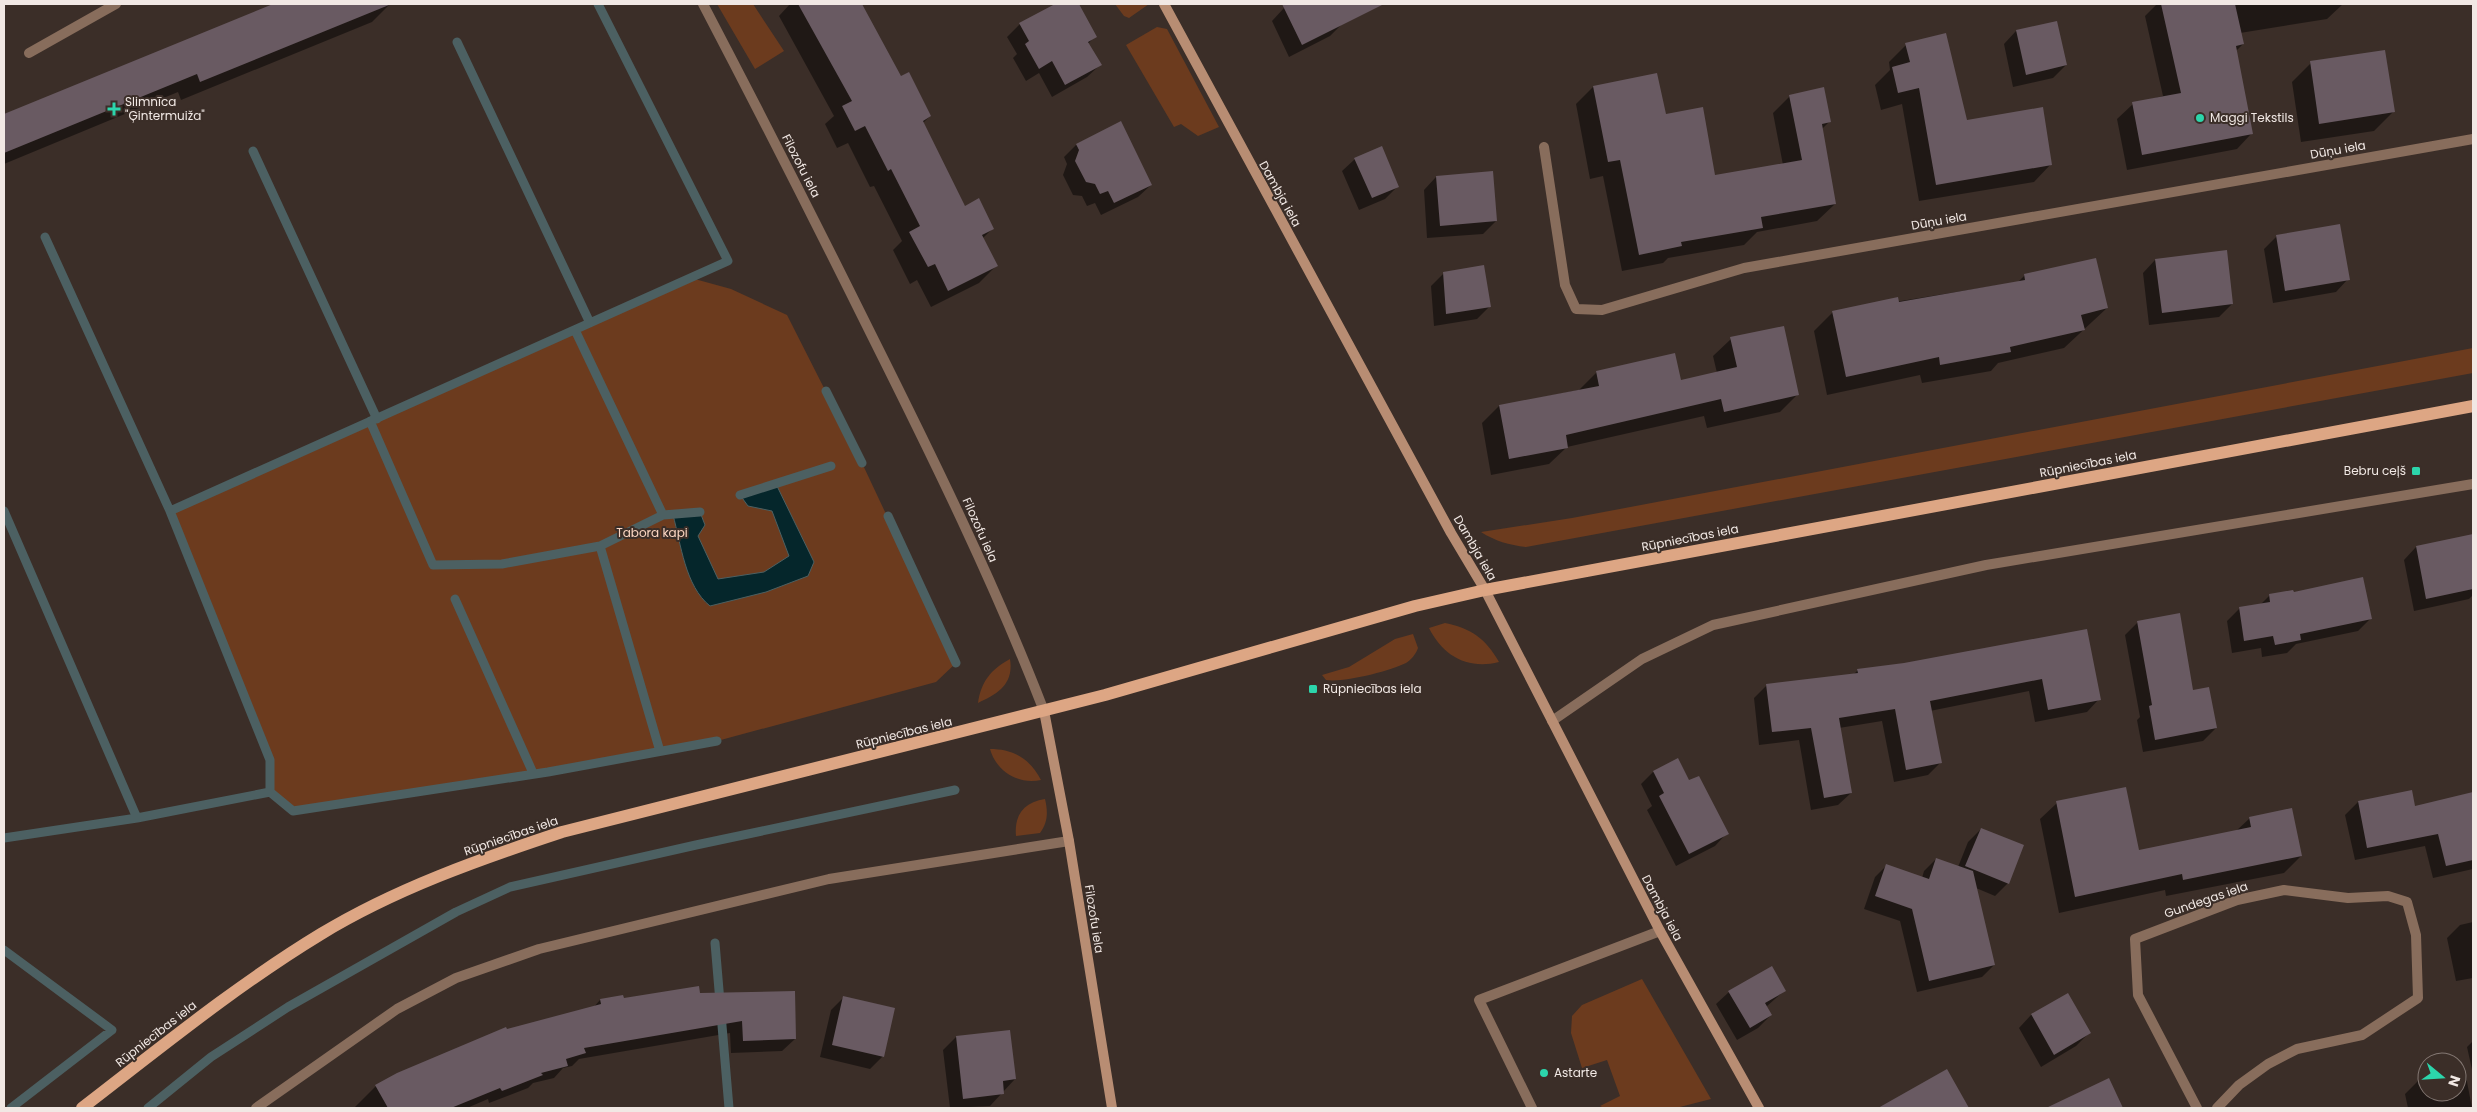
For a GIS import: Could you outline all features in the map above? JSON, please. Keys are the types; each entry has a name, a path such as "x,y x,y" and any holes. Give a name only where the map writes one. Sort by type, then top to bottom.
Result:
{"main road":[{"name":"Rūpniecības iela","path":"82,1108 200,1016 322,933 410,889 485,857 562,832 1044,711 1415,606 1485,590 2473,406"}],"street":[{"path":"29,53 116,4"},
{"name":"Filozofu iela","path":"703,4 778,146 931,454 1018,646 1044,711 1069,841 1112,1108"},
{"name":"Dambja iela","path":"1164,4 1451,533 1485,590 1660,931 1759,1108"},
{"name":"Dūņu iela","path":"1544,147 1564,285 1576,308 1602,310 1744,268 2473,139"},
{"path":"1552,721 1642,659 1712,625 1986,565 2473,484"},
{"path":"256,1108 398,1009 456,978 539,950 830,879 1069,841"},
{"name":"Gundegas iela","path":"2197,1108 2138,995 2135,938 2237,900 2284,890 2348,898 2388,896 2407,902 2416,935 2418,998 2362,1035 2297,1049 2268,1064 2239,1085 2217,1108"},
{"path":"1532,1108 1479,1000 1660,931"}],"green space":[{"path":"717,4 753,4 784,51 755,69"},
{"path":"1115,4 1149,4 1129,18 1124,16"},
{"path":"1157,27 1167,29 1219,127 1198,136 1181,124 1174,127 1126,45"},
{"name":"Tabora kapi","path":"691,278 731,289 787,315 862,463 956,663 936,682 717,741 548,772 293,811 270,792 270,760 170,511"},
{"path":"2473,348 2473,373 1526,547 1502,542 1481,532 1572,518"},
{"path":"1445,623 1463,628 1477,636 1489,647 1499,662 1477,664 1467,662 1449,653 1441,646 1429,628"},
{"path":"1413,634 1418,648 1413,657 1406,663 1378,673 1343,680 1326,680 1322,675 1349,667 1395,639"},
{"path":"1010,659 1011,668 1007,682 998,692 978,703 984,682 997,667"},
{"path":"990,749 1014,753 1032,766 1041,780 1024,780 1009,775 997,764"},
{"path":"1045,799 1047,817 1040,833 1016,836 1017,822 1022,811 1031,803"},
{"path":"1642,979 1711,1099 1676,1108 1604,1108 1600,1106 1620,1096 1607,1060 1582,1068 1571,1033 1572,1016 1582,1005"}],"water":[{"path":"776,484 814,562 808,576 766,592 710,606 702,598 689,576 673,515 700,512 705,525 698,536 718,579 764,572 789,556 772,511 748,506 740,495"}],"building":[{"path":"273,4 389,5 200,82 197,74 4,153 4,114"},
{"path":"798,4 862,4 901,76 909,72 931,116 923,121 965,206 979,198 994,229 982,235 998,266 948,291 935,264 928,267 909,232 920,226 891,169 888,171 865,126 855,131 842,106 852,101"},
{"path":"1055,4 1079,4 1097,37 1088,42 1102,65 1065,85 1052,61 1039,69 1025,44 1029,41 1019,23"},
{"path":"1282,4 1384,4 1302,45"},
{"path":"2161,4 2235,4 2244,44 2236,46 2253,134 2142,155 2132,102 2181,93"},
{"path":"2057,21 2067,65 2026,75 2016,30"},
{"path":"1946,33 1967,120 2043,107 2052,165 1936,185 1919,88 1898,93 1892,67 1910,62 1905,43"},
{"path":"2385,50 2395,112 2319,124 2310,61"},
{"path":"1657,73 1666,114 1703,107 1715,175 1802,160 1789,95 1824,87 1831,122 1822,124 1836,204 1761,217 1763,228 1681,242 1682,246 1639,255 1620,160 1608,162 1593,86"},
{"path":"1121,121 1152,185 1114,203 1108,191 1100,194 1095,184 1086,182 1075,161 1079,150 1076,144"},
{"path":"1382,146 1399,187 1372,198 1354,158"},
{"path":"1493,171 1497,221 1440,226 1436,176"},
{"path":"2340,224 2350,280 2285,291 2276,235"},
{"path":"2227,250 2233,304 2162,313 2155,259"},
{"path":"2096,258 2108,308 2081,315 2085,330 2010,347 2011,352 1940,365 1939,357 1846,377 1832,311 1898,297 1899,302 2025,280 2024,274"},
{"path":"1484,265 1491,307 1446,314 1443,272"},
{"path":"1784,326 1799,395 1724,412 1721,399 1566,435 1568,448 1509,459 1499,405 1599,386 1596,371 1675,353 1681,380 1737,367 1730,337"},
{"path":"2473,534 2473,589 2426,599 2416,546"},
{"path":"2363,577 2372,619 2300,634 2301,640 2275,645 2273,636 2244,641 2239,607 2270,602 2269,594 2293,590 2294,592"},
{"path":"2180,613 2193,690 2209,687 2217,728 2155,740 2149,706 2152,705 2137,621"},
{"path":"2087,629 2101,700 2048,710 2042,679 1930,701 1942,763 1906,770 1895,709 1839,718 1852,793 1824,798 1811,728 1772,732 1766,684 1858,673 1857,669 1904,663"},
{"path":"1678,758 1689,780 1699,776 1729,834 1689,854 1659,796 1664,793 1653,771"},
{"path":"2126,787 2139,850 2251,827 2249,817 2292,808 2302,856 2183,880 2182,874 2075,897 2056,801"},
{"path":"2412,790 2415,806 2473,792 2473,860 2446,866 2438,834 2367,848 2358,801"},
{"path":"1981,828 2024,845 2009,884 1965,866"},
{"path":"1936,858 1973,871 1995,965 1929,981 1912,909 1875,896 1886,864 1929,879"},
{"path":"1772,966 1786,991 1765,1003 1772,1015 1750,1028 1728,991"},
{"path":"699,986 700,993 795,991 796,1039 743,1041 742,1021 584,1048 586,1053 566,1059 568,1066 541,1073 543,1075 502,1091 500,1088 451,1108 388,1108 375,1085 397,1073 506,1027 507,1029 601,1004 600,999 623,995 624,998"},
{"path":"2068,993 2091,1033 2054,1055 2031,1014"},
{"path":"843,996 895,1008 884,1057 832,1045"},
{"path":"1010,1030 1016,1079 1003,1081 1004,1094 963,1099 956,1036"},
{"path":"1947,1069 1969,1108 1878,1108"},
{"path":"2109,1078 2123,1108 2046,1108"}],"waterway":[{"path":"4,838 137,818 270,792 270,760 170,511 728,261 598,4"},
{"path":"457,42 590,323"},
{"path":"253,151 377,419"},
{"path":"45,237 170,511"},
{"path":"575,330 663,515"},
{"path":"826,391 862,463"},
{"path":"370,421 433,565 502,564 600,546 663,515 700,512"},
{"path":"740,495 831,466"},
{"path":"4,511 137,818"},
{"path":"888,516 956,663"},
{"path":"600,546 659,748"},
{"path":"455,599 533,773"},
{"path":"270,792 293,811 548,772 717,741"},
{"path":"148,1108 211,1057 288,1007 456,912 510,887 955,790"},
{"path":"715,943 729,1108"},
{"path":"4,950 112,1030 11,1108"}],"place":[{"name":"Slimnīca \"Ģintermuiža\"","path":"114,109"},
{"name":"Maggi Tekstils","path":"2200,118"},
{"name":"Bebru ceļš","path":"2416,471"},
{"name":"Rūpniecības iela","path":"1313,689"},
{"name":"Astarte","path":"1544,1073"}]}
